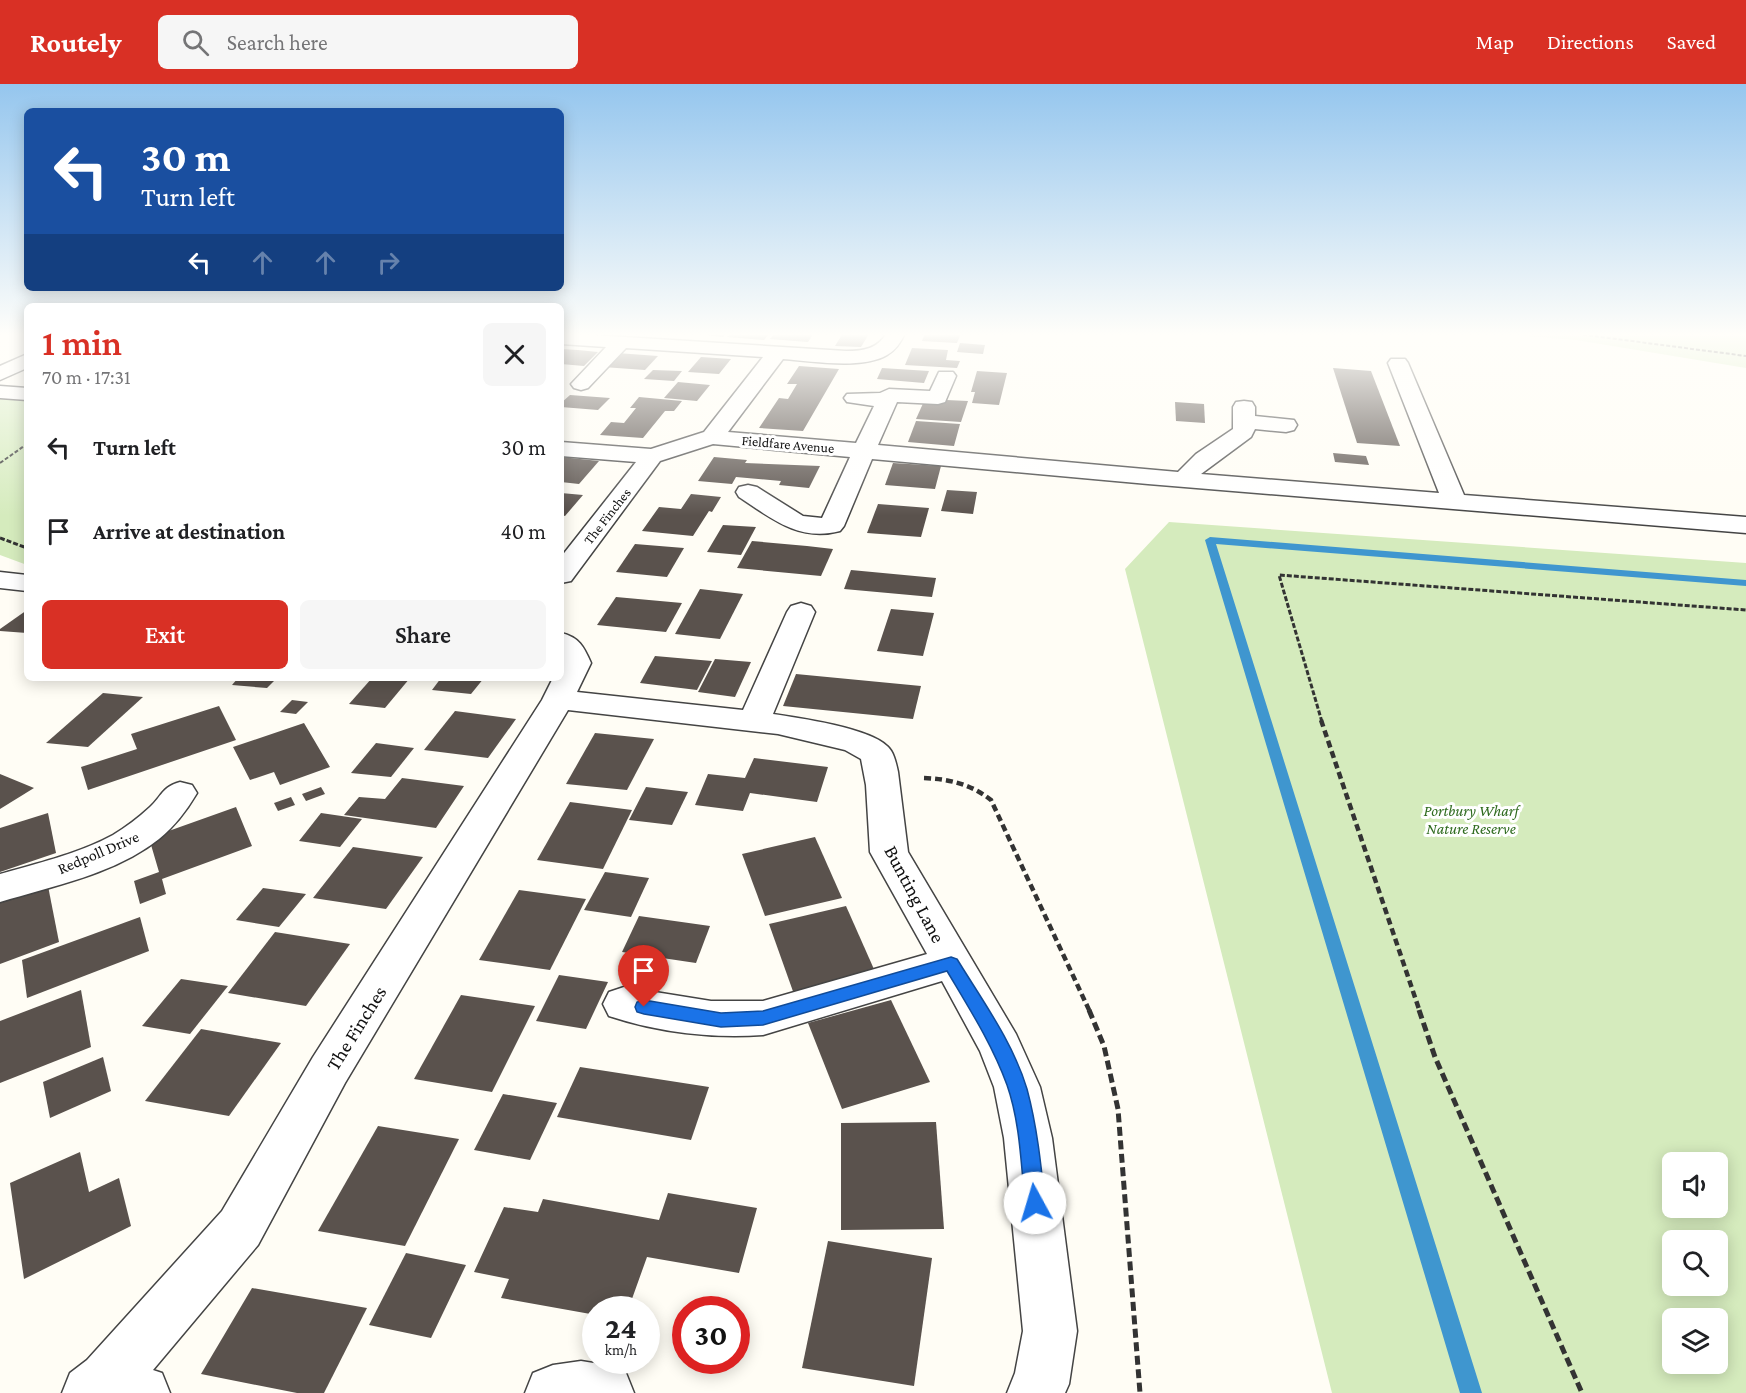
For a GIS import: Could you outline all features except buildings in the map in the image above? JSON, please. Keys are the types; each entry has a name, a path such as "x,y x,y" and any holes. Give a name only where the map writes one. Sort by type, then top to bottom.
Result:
{"street":[{"name":"Fieldfare Avenue","path":"712,437 747,394"},
{"path":"748,492 797,523 831,526 889,395 938,398 939,394"},
{"path":"1411,394 1454,501"},
{"path":"854,398 886,400"},
{"path":"1184,480 1193,467 1208,454 1243,432 1244,415 1286,425"},
{"name":"Fieldfare Avenue","path":"564,449 652,456 712,437 1184,480 1746,525"},
{"name":"The Finches","path":"564,571 652,456"},
{"path":"0,580 24,583"},
{"path":"754,722 801,612"},
{"name":"The Finches","path":"113,1389 240,1228 329,1070 558,700 576,663 570,649 564,644"},
{"name":"Bunting Lane","path":"558,700 812,730 856,741 874,752 880,762 885,837 889,852 1000,1047 1017,1087 1028,1138 1050,1331 1041,1384 1035,1393"},
{"name":"Redpoll Drive","path":"0,888 92,858 119,846 154,825 180,793"},
{"path":"624,1004 721,1020 763,1018 951,963"},
{"path":"553,1393 581,1389 606,1393"}],"path":[{"path":"0,463 24,446"},
{"path":"0,537 24,547"},
{"path":"1582,1393 1435,1057 1310,686 1279,575 1746,610"},
{"path":"882,777 939,779 961,783 983,792 991,800 1081,990 1104,1046 1118,1109 1140,1393"}],"green space":[{"path":"0,398 24,400 24,564 0,555"},
{"name":"Portbury Wharf Nature Reserve","path":"1169,522 1746,563 1746,1393 1332,1393 1125,569"}],"waterway":[{"path":"1471,1393 1210,540 1746,583"}],"route":[{"path":"644,1007 721,1020 763,1018 951,963 1000,1047 1017,1087 1028,1138 1035,1203"}]}
